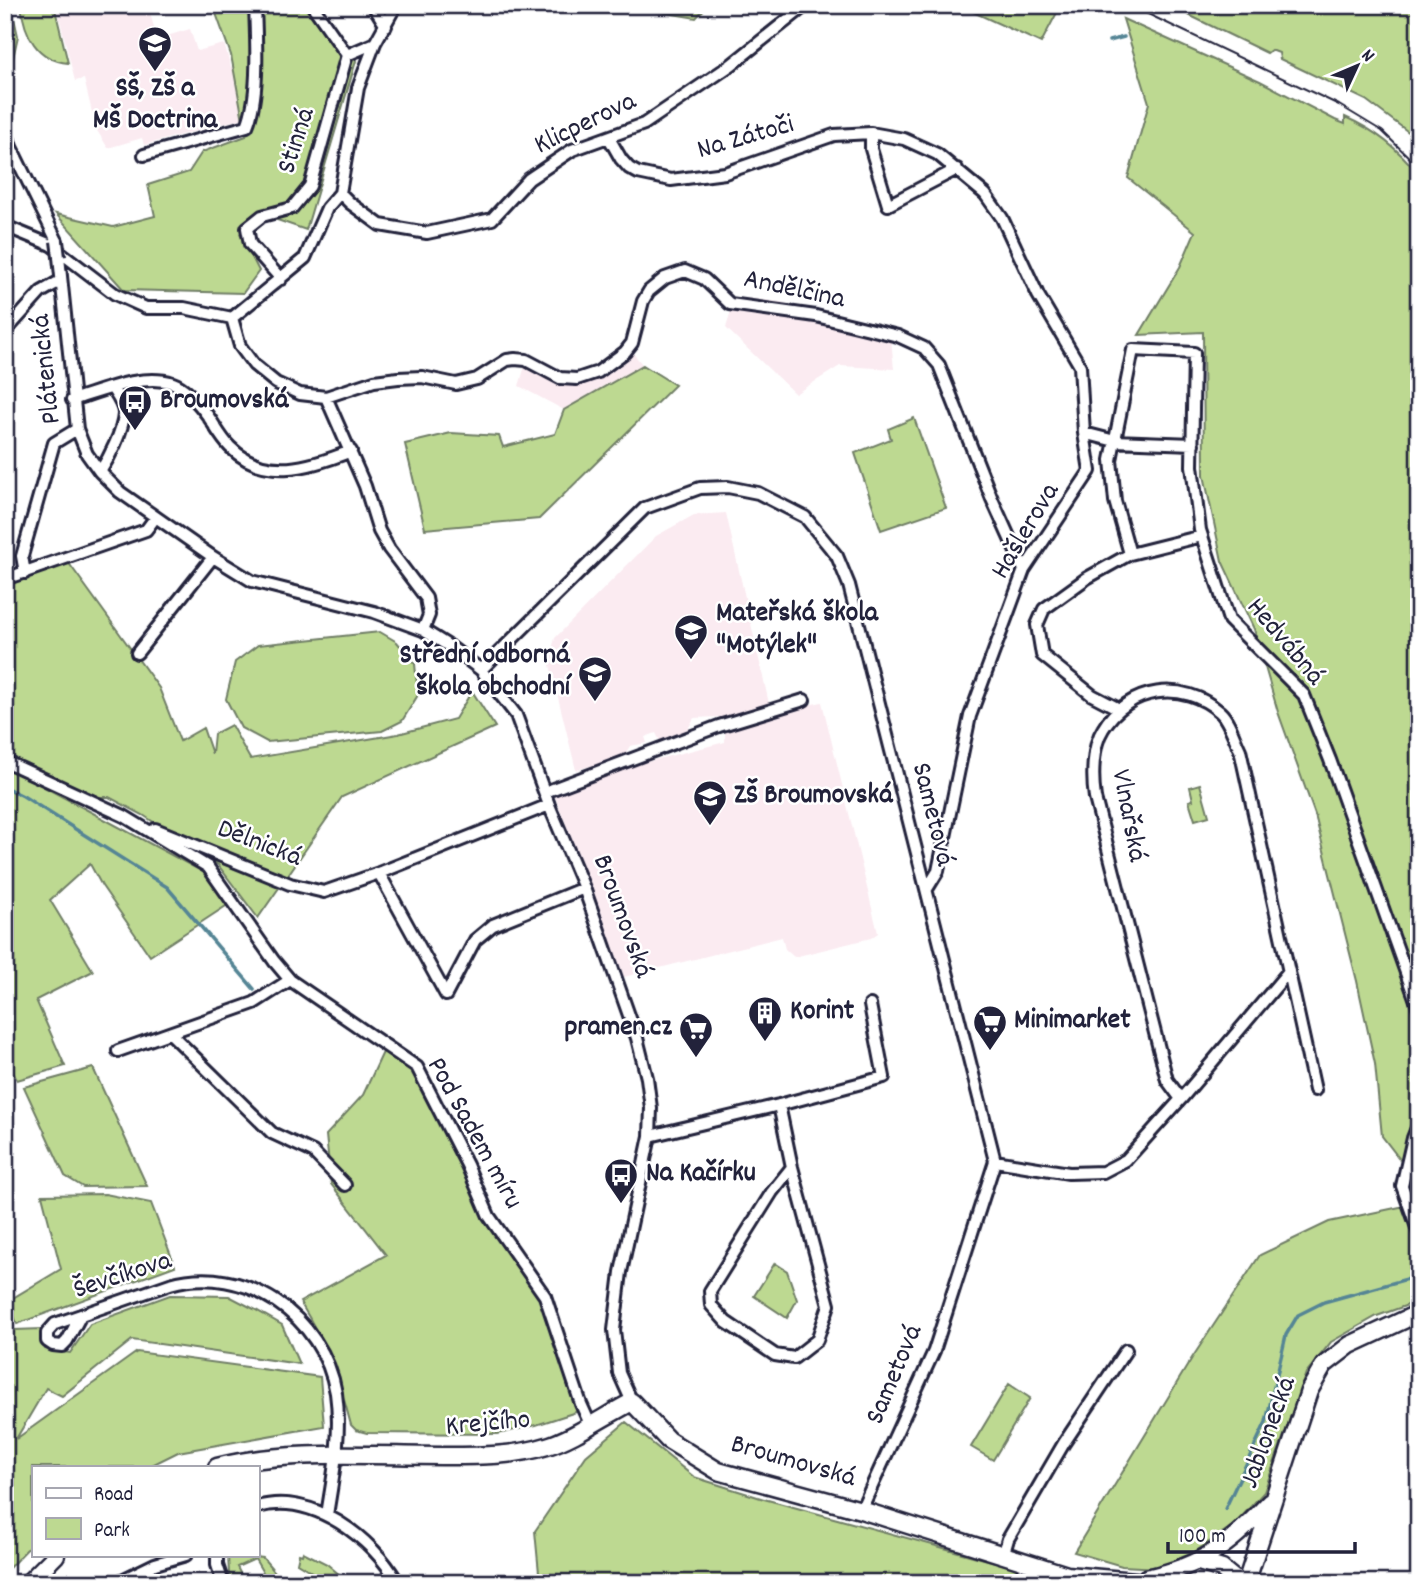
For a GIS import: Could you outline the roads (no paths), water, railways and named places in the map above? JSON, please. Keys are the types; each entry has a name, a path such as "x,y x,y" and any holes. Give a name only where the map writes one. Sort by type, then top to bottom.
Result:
{"street":[{"path":"144,155 247,126 251,116 256,58 255,5"},
{"path":"312,5 347,55 375,43"},
{"path":"373,5 386,26"},
{"path":"5,226 51,246 115,294 146,308 184,308 232,318 305,258 327,208 340,192 358,88 375,43 396,5"},
{"name":"Klicperova","path":"340,192 350,203 380,225 427,233 492,219 528,179 572,150 644,124 731,65 807,5"},
{"name":"Stinná","path":"281,279 250,244 247,228 262,216 292,208 310,186 347,55"},
{"name":"Plátenická","path":"5,127 11,147 57,241 76,429 80,442 100,472 120,492 155,518 253,580 374,612 423,631"},
{"path":"871,133 871,149 888,205 957,169"},
{"name":"Na Zátoči","path":"609,138 629,168 638,173 671,180 725,173 834,135 871,133 904,139 937,154 957,169"},
{"name":"Hašlerova","path":"927,890 938,871 970,716 1024,570 1090,471 1084,433 1080,366 1038,295 1002,218 985,194 957,169"},
{"name":"Andělčina","path":"232,318 240,346 254,366 276,383 300,394 326,397 374,381 398,378 422,377 456,384 477,379 500,364 515,359 526,360 560,378 577,379 598,372 625,352 632,343 643,301 649,291 665,278 685,271 705,279 730,304 816,316 898,336 924,348 939,365 992,499 1024,570"},
{"path":"5,332 41,292 60,281"},
{"name":"Hedvábná","path":"1115,441 1133,350 1194,353 1192,466 1202,536 1229,620 1304,695 1335,773 1419,1009"},
{"path":"72,400 144,380 174,383 200,405 229,446 249,462 276,469 316,465 351,451"},
{"path":"100,472 110,457 124,413 112,388"},
{"path":"326,397 365,486 379,531 389,549 426,597 429,615 423,631"},
{"path":"25,572 22,556 54,443 76,429"},
{"path":"1084,433 1115,441 1193,444"},
{"path":"1115,441 1111,460 1115,501 1130,554"},
{"name":"Sametová","path":"481,670 646,508 699,488 728,487 758,494 805,517 837,556 849,585 995,1161 934,1351 861,1510"},
{"path":"5,579 146,530 155,518"},
{"path":"1202,536 1130,554 1087,578 1044,609 1037,625 1042,655 1092,695 1118,709 1144,694 1177,690 1198,697 1222,713 1240,750 1315,1090"},
{"path":"137,653 213,557"},
{"name":"Broumovská","path":"423,631 453,648 481,670 516,715 583,888 637,1038 648,1078 650,1136 621,1272 614,1330 619,1373 632,1402 668,1440 719,1471 861,1510 1067,1579 1158,1583"},
{"path":"545,792 719,726 804,700"},
{"name":"Vlnařská","path":"1118,709 1101,731 1093,767 1095,798 1167,1080 1181,1099"},
{"name":"Pod Sadem míru","path":"5,761 124,816 208,867 290,980 416,1067 467,1165 489,1216 545,1296 590,1424"},
{"path":"549,805 379,873 446,995 475,940 493,925 583,888"},
{"name":"Dělnická","path":"124,816 290,884 324,892 379,873"},
{"path":"995,1161 1069,1173 1103,1172 1126,1160 1289,971"},
{"path":"118,1051 254,1003 290,980"},
{"path":"650,1136 884,1077 870,1005"},
{"path":"172,1034 272,1133 313,1152 345,1185"},
{"path":"779,1105 829,1305 817,1340 794,1358 775,1355 726,1322 712,1305 710,1292 772,1192 793,1167"},
{"path":"1419,1123 1402,1185 1419,1233"},
{"name":"Ševčíkova","path":"81,1315 67,1341 57,1347 50,1343 46,1337 47,1333 55,1324 81,1315 185,1280 223,1280 263,1293 288,1308 307,1328 322,1351 336,1394 337,1457"},
{"name":"Jablonecká","path":"1246,1583 1309,1391 1324,1365 1350,1345 1419,1313"},
{"path":"1003,1556 1007,1539 1126,1350"},
{"name":"Krejčího","path":"221,1466 279,1457 481,1456 515,1452 547,1446 632,1402"},
{"path":"327,1516 337,1457"},
{"name":"Broumovská","path":"1136,1581 1172,1573 1199,1562 1239,1535 1274,1498"},
{"path":"259,1507 298,1506 327,1516 369,1544 398,1583"},
{"path":"28,1583 55,1556"},
{"path":"116,1583 155,1564 183,1556"},
{"path":"217,1556 216,1565 223,1583"},
{"path":"1199,1562 1222,1569 1239,1583"}],"waterway":[{"path":"1109,41 1124,37"},
{"path":"5,787 167,887 254,989"},
{"path":"1225,1509 1266,1422 1286,1335 1298,1315 1324,1302 1407,1279 1419,1273"}],"tram line":[{"path":"1129,5 1339,105 1382,131 1419,167"}],"place":[{"name":"SŠ, ZŠ a MŠ Doctrina","path":"155,73"},
{"name":"Broumovská","path":"135,432"},
{"name":"Mateřská škola \"Motýlek\"","path":"691,661"},
{"name":"Střední odborná škola obchodní","path":"595,703"},
{"name":"ZŠ Broumovská","path":"710,827"},
{"name":"Korint","path":"765,1043"},
{"name":"Minimarket","path":"990,1052"},
{"name":"pramen.cz","path":"696,1059"},
{"name":"Na Kačírku","path":"621,1205"}]}
